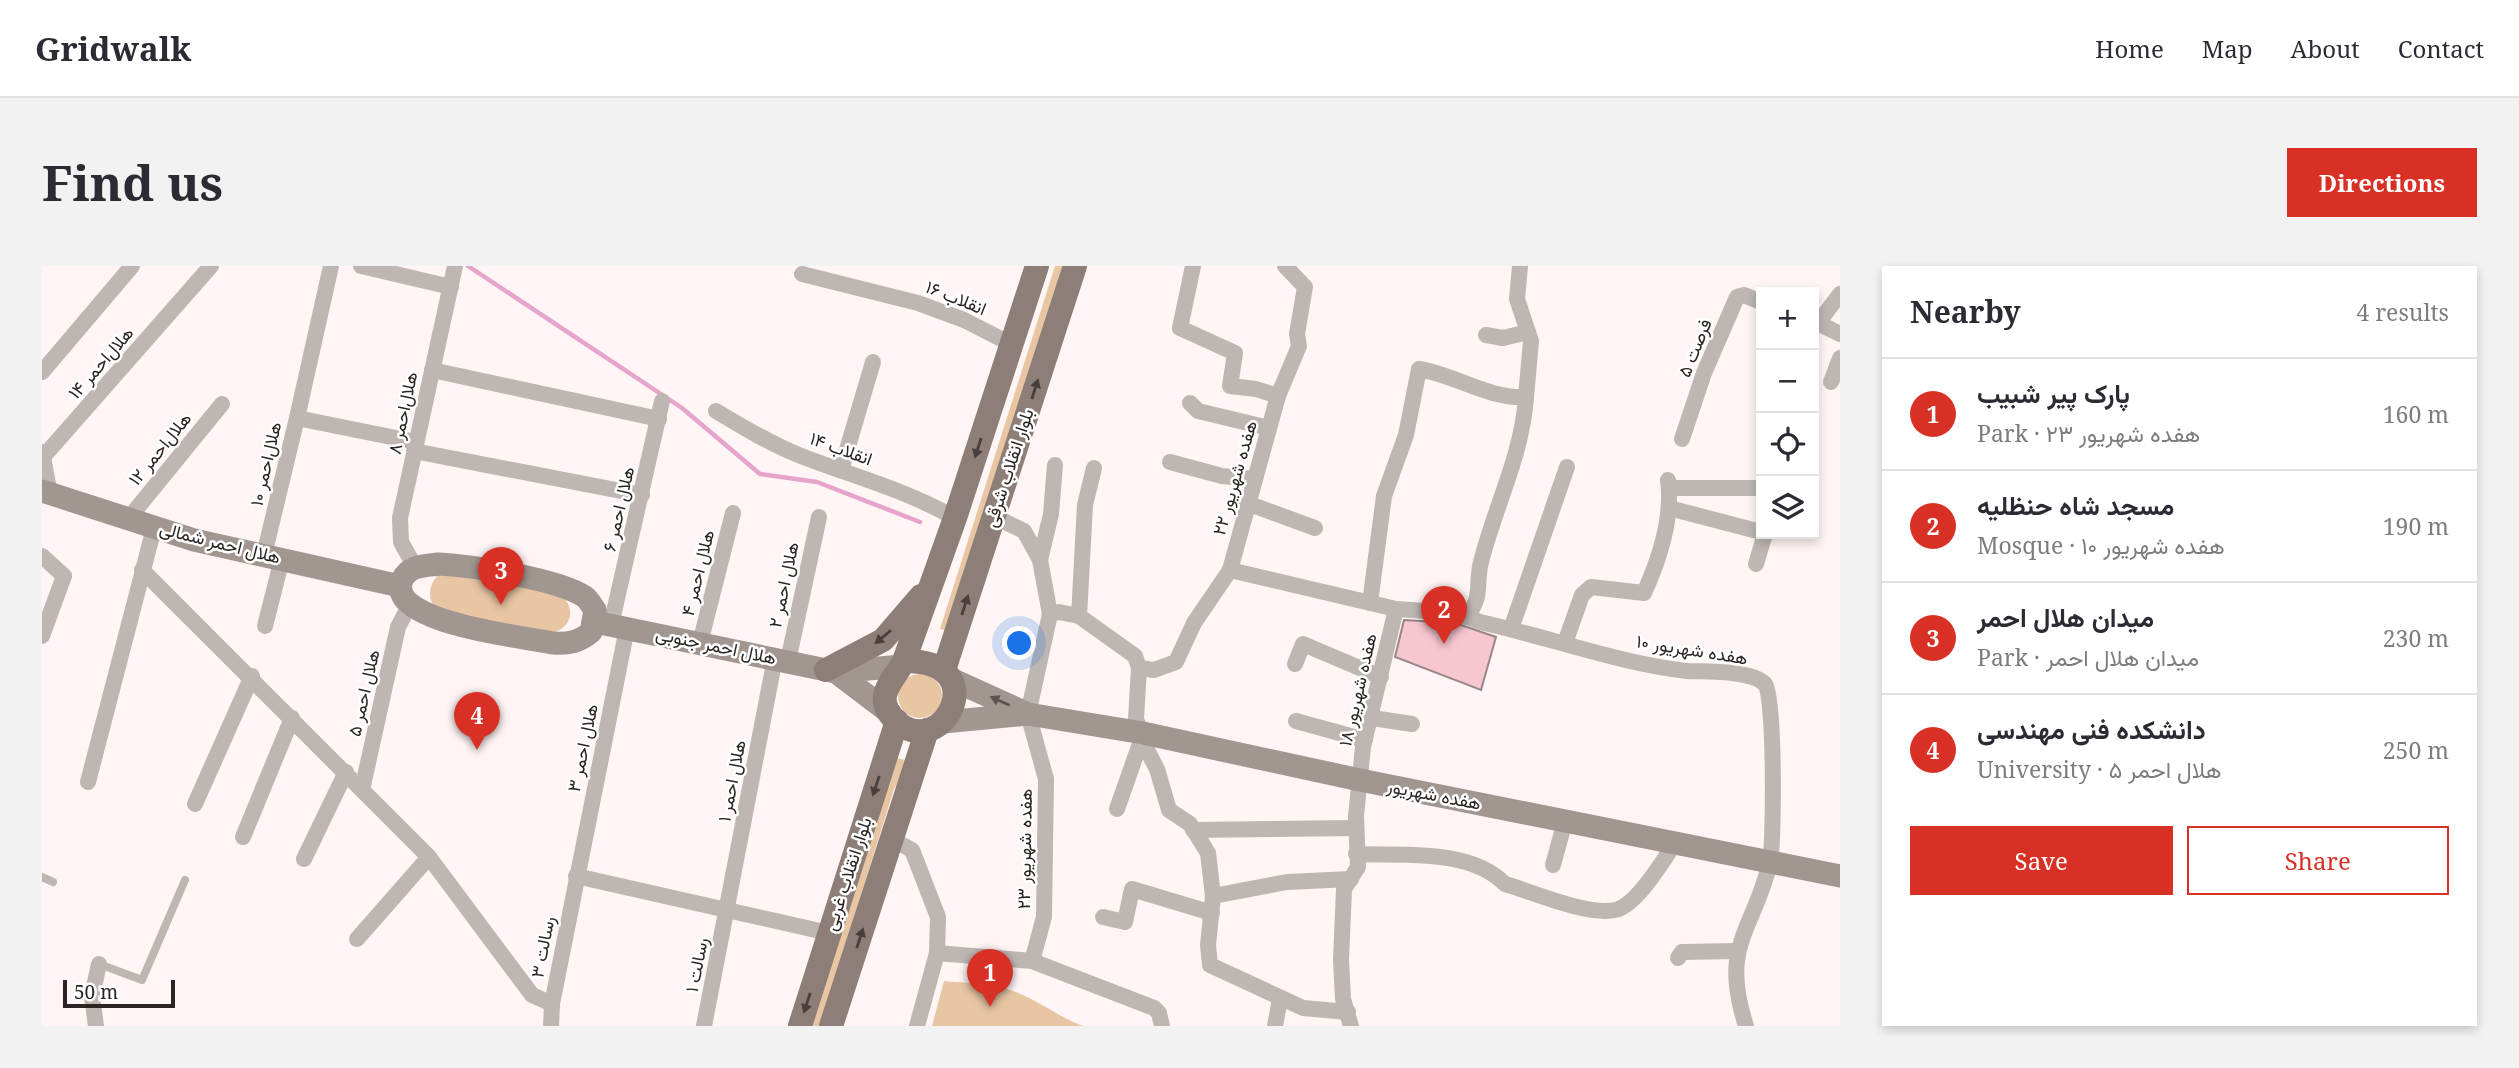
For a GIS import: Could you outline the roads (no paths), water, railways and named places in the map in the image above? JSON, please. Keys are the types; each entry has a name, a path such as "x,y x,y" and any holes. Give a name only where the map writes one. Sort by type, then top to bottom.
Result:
{"main road":[{"name":"بلوار انقلاب شرقی","path":"903,664 955,518 1037,266"},
{"name":"بلوار انقلاب شرقی","path":"948,675 993,516 1075,266"},
{"name":"هلال احمر شمالی","path":"46,492 155,528 273,557 405,596 443,621 567,644 582,640 591,632 611,625"},
{"path":"405,596 404,576 415,566 461,566 566,588 587,598 611,625"},
{"path":"831,671 883,639 929,588"},
{"name":"هلال احمر جنوبی","path":"611,625 831,671 903,664"},
{"path":"923,661 948,675 955,701 935,726 916,731 893,717 886,704 887,685 903,664 923,661"},
{"name":"هلال احمر جنوبی","path":"831,671 893,717"},
{"name":"هفده شهریور","path":"948,675 1028,714 1143,733 1360,780 1840,876"},
{"name":"هفده شهریور","path":"935,726 1028,714"},
{"name":"بلوار انقلاب غربی","path":"800,1026 893,717"},
{"name":"بلوار انقلاب غربی","path":"831,1026 891,839 935,726"}],"street":[{"path":"42,372 132,266"},
{"name":"هلال‌احمر ۱۴","path":"46,492 43,454 212,266"},
{"path":"297,418 331,266"},
{"path":"361,266 451,287"},
{"name":"هلال‌احمر ۸","path":"415,566 401,542 400,518 455,266"},
{"path":"1193,266 1180,328 1236,353 1230,386 1256,389 1278,396"},
{"name":"هفده شهریور ۲۲","path":"1139,668 1154,670 1176,662 1194,623 1230,570 1278,396 1299,346 1297,334 1305,287 1285,266"},
{"path":"1466,617 1477,604 1480,564 1521,440 1530,369 1528,332 1517,299 1520,266"},
{"name":"انقلاب ۱۶","path":"802,274 918,303 964,320 1012,344"},
{"path":"1819,318 1840,294"},
{"name":"فرصت ۵","path":"1682,439 1704,373 1737,297 1745,295 1756,300"},
{"path":"1819,324 1840,334"},
{"path":"1486,335 1503,338 1528,332"},
{"path":"1831,382 1840,358"},
{"path":"841,470 873,362"},
{"path":"1370,603 1384,496 1406,435 1419,369 1436,372 1494,393 1526,397"},
{"path":"432,370 659,419"},
{"name":"هلال احمر ۶","path":"611,625 662,401"},
{"path":"1191,403 1198,411 1269,428"},
{"name":"هلال‌احمر ۱۲","path":"129,518 222,404"},
{"name":"انقلاب ۱۴","path":"716,411 760,437 921,499 955,518"},
{"name":"هلال‌احمر ۱۰","path":"265,626 273,557 297,418 642,495"},
{"path":"1170,462 1223,476 1254,479"},
{"path":"1040,561 1051,514 1055,465"},
{"path":"1511,629 1567,467"},
{"path":"1079,616 1085,505 1094,468"},
{"path":"1565,643 1582,595 1591,587 1644,593 1660,550 1669,508 1669,484 1756,488"},
{"path":"1247,503 1315,528"},
{"path":"1669,508 1756,531"},
{"name":"هلال احمر ۴","path":"700,643 733,513"},
{"path":"993,516 1024,531 1040,561 1050,614 1028,714"},
{"name":"هلال احمر ۲","path":"782,660 819,517"},
{"path":"88,782 155,528"},
{"path":"1756,564 1762,539"},
{"path":"42,556 64,576 42,636"},
{"path":"142,570 252,676 429,857 532,995 552,1004"},
{"path":"1230,570 1396,609"},
{"name":"هلال احمر ۵","path":"362,790 405,596"},
{"name":"هفده شهریور ۱۰","path":"1396,609 1431,609 1660,668 1732,673 1764,682 1769,689 1773,735 1770,862"},
{"name":"هفده شهریور ۱۸","path":"1351,1022 1343,999 1341,927 1344,890 1358,867 1355,828 1365,740 1396,609"},
{"path":"1050,614 1059,612 1079,616 1135,656 1139,668 1136,719 1169,810 1193,830 1208,853 1213,895 1210,965 1280,999 1351,1022"},
{"name":"هلال احمر ۳","path":"576,876 611,625"},
{"path":"1295,664 1303,644 1381,677"},
{"name":"هلال احمر ۱","path":"727,911 782,660"},
{"path":"195,804 252,676"},
{"name":"هفده شهریور ۲۳","path":"1028,714 1046,779 1044,917 1032,961"},
{"path":"243,837 292,718"},
{"path":"1372,718 1412,724"},
{"path":"1296,721 1365,740"},
{"path":"1117,809 1143,733"},
{"path":"304,859 346,772"},
{"path":"1553,865 1565,821"},
{"path":"1193,830 1355,828"},
{"path":"891,839 912,850 938,917 937,953 917,1026"},
{"path":"1356,854 1466,861 1498,877 1505,884 1590,910 1616,910 1636,895 1675,843"},
{"path":"357,939 429,857"},
{"path":"1746,1026 1734,979 1736,951 1770,862"},
{"path":"576,876 829,933"},
{"name":"رسالت ۳","path":"551,1026 552,1004 576,876"},
{"path":"1213,895 1287,883 1351,880"},
{"path":"1103,917 1125,922 1132,889 1212,913"},
{"name":"رسالت ۱","path":"704,1026 727,911"},
{"path":"1678,958 1682,952 1736,951"},
{"path":"937,953 1032,961 1154,1008 1159,1013 1162,1026"},
{"path":"96,1026 92,996 99,964"},
{"path":"1275,1026 1280,999"}],"lane":[{"path":"42,877 53,882"},
{"path":"99,964 142,980 185,880"}],"waterway":[{"path":"468,266 682,408 760,474 817,482 920,522"}],"place":[{"name":"میدان هلال احمر","path":"501,605"},
{"name":"مسجد شاه حنظلیه","path":"1444,644"},
{"name":"دانشکده فنی مهندسی","path":"477,750"},
{"name":"پارک پیر شبیب","path":"990,1007"}]}
